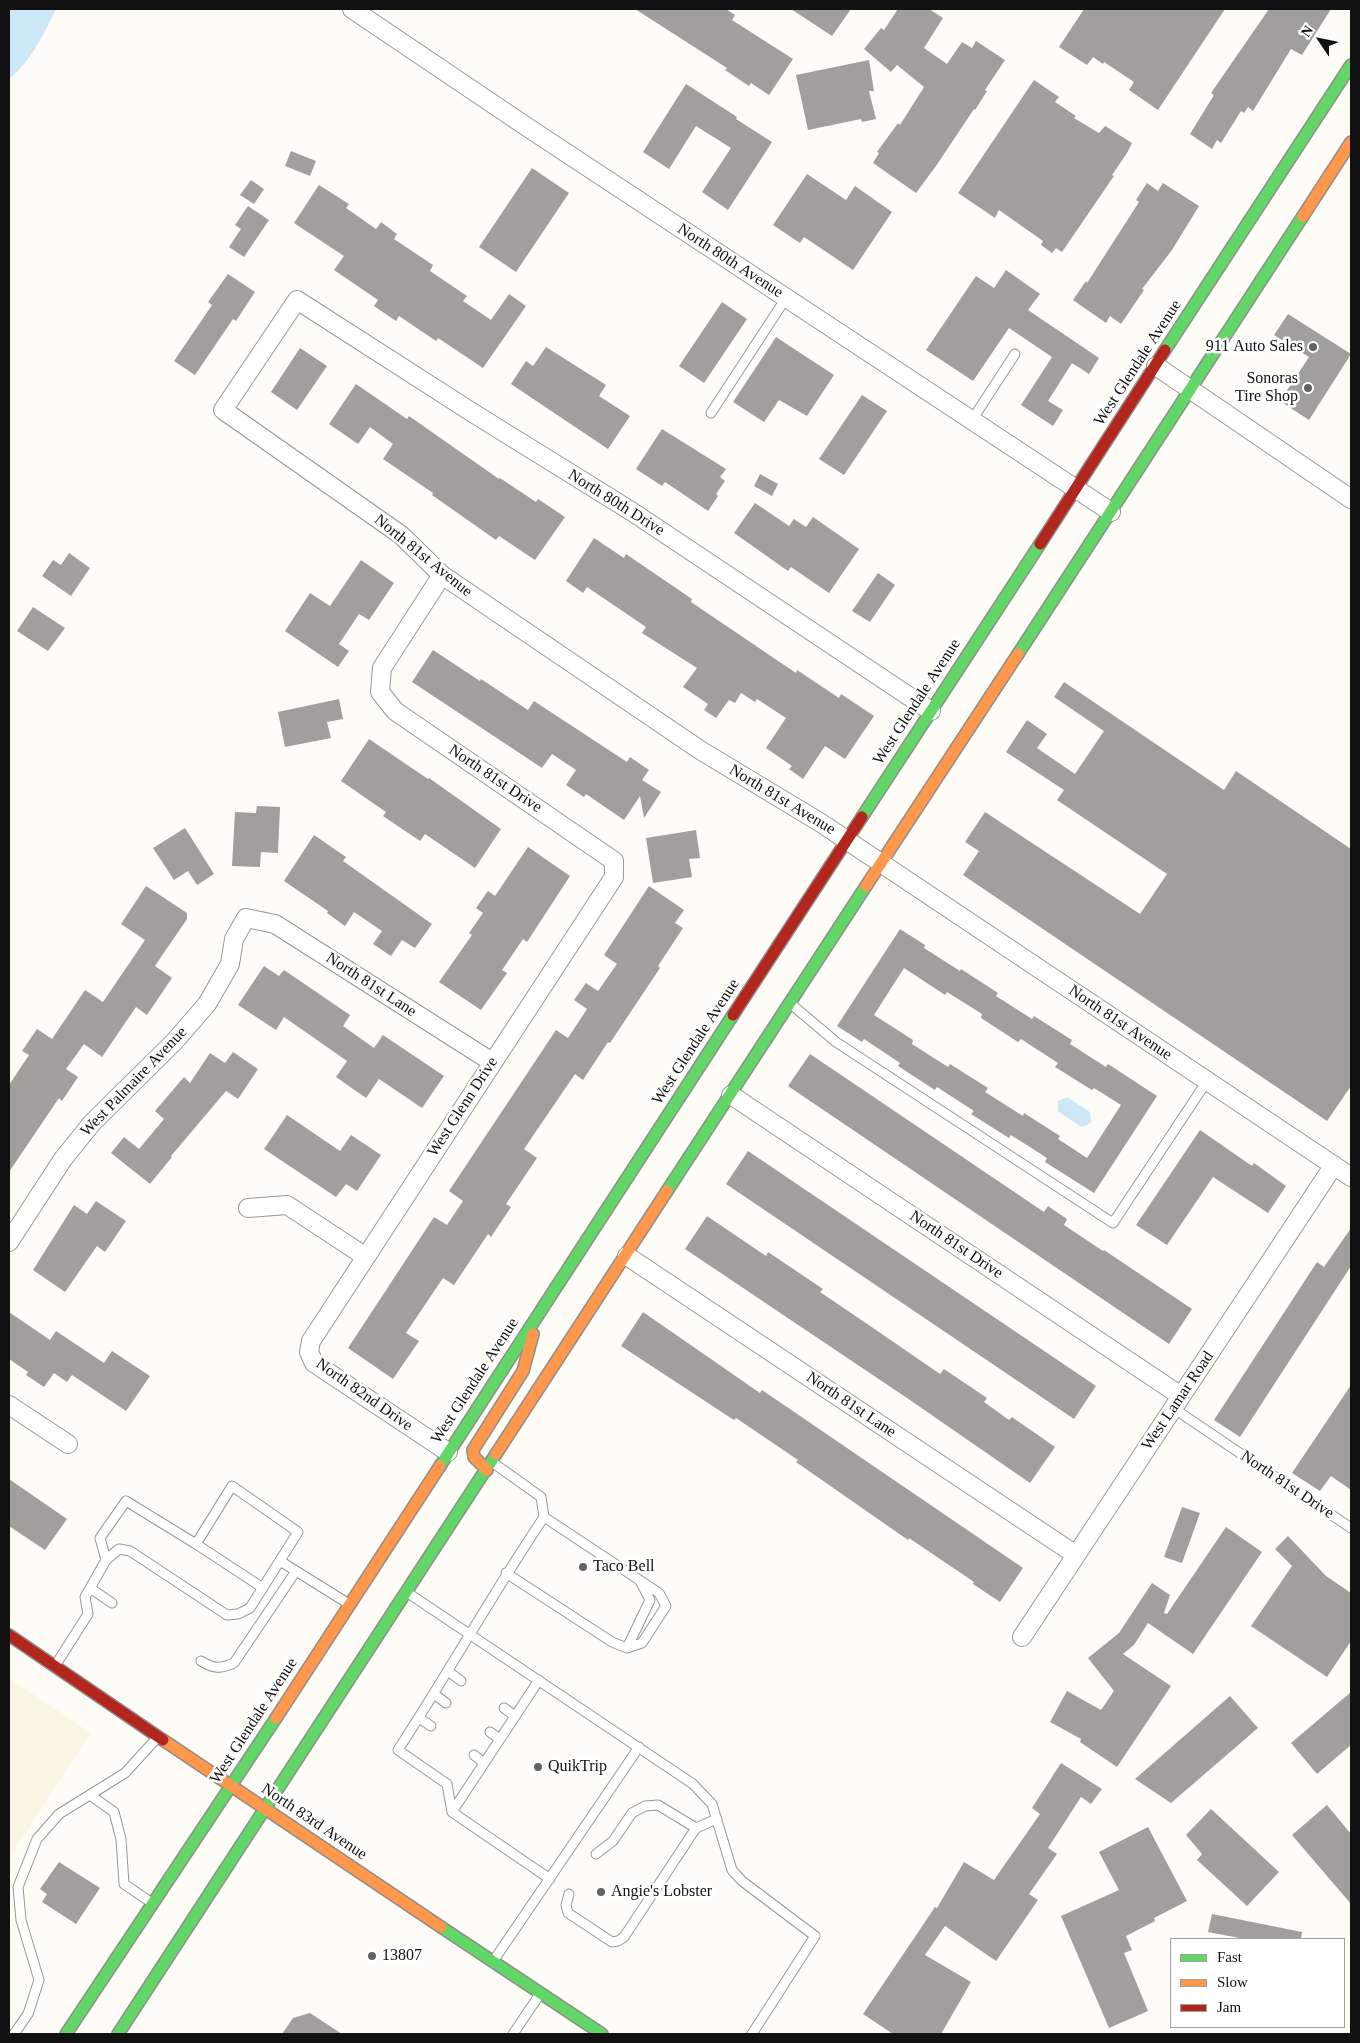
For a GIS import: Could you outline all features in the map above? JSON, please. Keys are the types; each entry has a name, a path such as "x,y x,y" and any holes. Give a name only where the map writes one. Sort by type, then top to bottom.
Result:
{"main road":[{"name":"West Glendale Avenue","path":"66,2034 232,1786 1351,65"},
{"path":"118,2034 732,1095 1351,142"},
{"path":"489,1466 474,1457 473,1450 523,1371 538,1313"},
{"name":"North 83rd Avenue","path":"9,1635 602,2034"}],"street":[{"name":"North 80th Avenue","path":"352,9 527,127 1110,512"},
{"name":"North 80th Drive","path":"223,410 297,300 472,413 638,516 931,711"},
{"path":"1156,366 1351,499"},
{"name":"North 81st Avenue","path":"223,410 401,535 442,575 700,750 847,840 1351,1177"},
{"name":"North 81st Drive","path":"442,575 382,668 380,692 395,711 614,861"},
{"name":"West Glenn Drive","path":"308,1352 311,1341 614,877 614,861"},
{"name":"North 81st Lane","path":"246,918 275,924 492,1062"},
{"name":"West Palmaire Avenue","path":"9,1242 63,1159 92,1123 174,1042 207,1004 230,964 234,939 246,918"},
{"name":"North 81st Drive","path":"732,1095 1177,1402"},
{"name":"West Lamar Road","path":"1022,1637 1334,1165"},
{"path":"248,1208 287,1205 366,1257"},
{"name":"North 81st Lane","path":"627,1256 1076,1555"},
{"name":"North 82nd Drive","path":"308,1352 314,1363 448,1452"},
{"path":"9,1405 68,1444"}],"lane":[{"path":"711,413 786,298"},
{"path":"972,420 1015,354"},
{"path":"790,1004 836,1042 1113,1223 1208,1081"},
{"name":"North 81st Drive","path":"1177,1402 1351,1528"},
{"path":"489,1466 541,1498 544,1517 506,1573 471,1634 398,1750 447,1784 452,1812 550,1879"},
{"path":"55,1666 88,1614 85,1597 106,1560 119,1549 130,1551 227,1615 238,1614 250,1608 298,1532 232,1486 196,1544"},
{"path":"106,1560 100,1538 126,1501 263,1588"},
{"path":"506,1573 612,1642 627,1648 642,1643 666,1606 659,1593 544,1517"},
{"path":"280,1561 349,1604"},
{"path":"201,1661 212,1667 221,1668 234,1663 296,1571"},
{"path":"627,1648 650,1600 639,1580"},
{"path":"90,1588 112,1603"},
{"path":"408,1592 693,1784 712,1804 732,1870 742,1881 815,1936 752,2034"},
{"path":"448,1671 461,1681"},
{"path":"452,1812 539,1680"},
{"path":"434,1694 446,1703"},
{"path":"504,1708 515,1716"},
{"path":"419,1718 431,1726"},
{"path":"490,1732 500,1739"},
{"path":"14,2034 28,2014 39,1980 21,1920 18,1887 37,1839 59,1814 125,1772 159,1736"},
{"path":"493,1962 639,1748"},
{"path":"474,1755 484,1763"},
{"path":"90,1795 114,1812 121,1839 124,1884 152,1904"},
{"path":"596,1854 613,1840 632,1813 645,1806 658,1805 696,1828"},
{"path":"569,1894 566,1905 568,1912 612,1942 618,1942 633,1924 696,1828 717,1819"},
{"path":"513,2034 540,1993"}],"shaded area":[{"path":"9,1678 91,1733 9,1859"}],"water":[{"path":"9,9 56,9 30,56 9,79"},
{"path":"1067,1097 1090,1112 1091,1122 1086,1126 1081,1127 1058,1111 1058,1101"}],"building":[{"path":"635,9 726,9 735,15 732,20 793,59 769,95 751,83 749,86 725,70 727,68"},
{"path":"791,9 851,9 832,36"},
{"path":"898,9 929,9 943,18 924,48 947,64 962,42 972,48 976,41 1005,60 985,90 987,91 975,110 916,193 873,163 879,153 877,152 898,123 900,125 924,87 897,65 891,72 864,49 881,28 884,30"},
{"path":"1084,9 1225,9 1158,110 1129,90 1134,82 1104,62 1103,64 1093,57 1087,65 1059,47"},
{"path":"1269,9 1331,9 1302,55 1291,49 1253,111 1248,107 1244,113 1241,111 1221,143 1217,140 1212,149 1190,134 1214,95 1211,93"},
{"path":"869,60 874,91 869,91 876,119 862,122 861,119 808,130 796,75"},
{"path":"1034,80 1059,97 1055,102 1076,116 1074,118 1099,133 1105,126 1132,143 1112,175 1114,176 1062,252 1056,248 1052,253 1041,245 1043,241 999,210 995,218 958,193"},
{"path":"686,84 772,142 728,210 702,192 731,148 696,126 669,169 643,152"},
{"path":"291,151 316,161 310,176 285,166"},
{"path":"532,168 569,193 516,272 479,247"},
{"path":"807,174 846,200 855,186 892,212 853,270 804,237 800,243 773,225"},
{"path":"251,180 264,189 254,204 240,195"},
{"path":"1147,183 1158,191 1163,183 1199,206 1172,250 1142,289 1144,290 1121,324 1110,316 1106,323 1073,300 1086,281 1087,283 1139,202 1136,200"},
{"path":"319,185 349,204 346,208 376,229 381,222 397,234 394,239 433,265 430,271 467,296 463,301 491,320 509,294 526,306 483,368 438,338 436,341 399,316 396,321 374,306 378,300 334,270 344,256 294,223"},
{"path":"248,206 269,220 244,257 229,247 241,229 235,225"},
{"path":"1006,270 1040,294 1028,310 1099,358 1089,374 1072,363 1048,401 1063,410 1053,426 1021,405 1052,357 1009,328 973,381 926,350 976,276 994,288"},
{"path":"228,274 255,292 236,321 233,319 195,375 174,361 212,305 208,302"},
{"path":"722,302 747,319 704,383 679,366"},
{"path":"1288,314 1351,354 1309,420 1280,401 1309,357 1274,335"},
{"path":"776,337 834,375 807,416 779,400 764,422 733,402"},
{"path":"546,347 606,385 599,396 630,416 608,449 511,384 526,361 533,366"},
{"path":"300,348 327,366 297,410 271,392"},
{"path":"356,384 407,419 409,416 499,479 536,502 538,499 565,517 535,560 499,536 496,540 383,459 393,444 370,427 358,444 329,424"},
{"path":"862,395 887,411 844,475 819,459"},
{"path":"662,429 726,469 720,477 725,481 708,511 665,482 662,486 636,469"},
{"path":"760,474 778,484 772,496 754,486"},
{"path":"755,503 789,526 794,519 806,527 813,517 859,549 829,593 791,567 788,571 734,533"},
{"path":"594,538 624,558 626,554 692,599 691,602 796,673 797,670 839,698 841,694 874,716 845,759 825,746 803,779 789,769 792,766 766,748 786,718 757,699 755,702 741,693 735,703 729,700 716,718 704,710 708,704 683,687 697,668 642,633 646,627 587,587 583,593 566,581"},
{"path":"69,553 90,568 71,596 42,576 53,560 61,565"},
{"path":"361,560 394,583 369,620 359,614 339,644 349,651 338,667 285,631 310,593 330,606"},
{"path":"878,573 895,585 870,622 852,611"},
{"path":"33,607 65,628 48,651 17,631"},
{"path":"433,650 528,710 534,701 627,762 630,757 649,770 642,780 661,792 644,818 640,796 624,820 586,794 584,797 566,785 576,770 552,754 542,768 412,682"},
{"path":"1064,682 1224,790 1236,771 1351,849 1351,1086 1327,1121 963,875 979,851 965,842 985,812 1140,914 1167,874 1057,800 1064,790 1006,752 1027,720 1047,734 1037,748 1075,774 1104,731 1054,697"},
{"path":"339,699 343,719 327,722 331,738 285,747 278,712"},
{"path":"369,739 429,778 501,829 475,868 425,834 420,841 383,816 386,812 341,781"},
{"path":"257,806 280,807 278,853 261,852 260,867 232,866 235,812 256,813"},
{"path":"185,828 214,874 197,885 188,871 174,880 153,848"},
{"path":"696,830 700,858 689,859 692,877 653,883 646,838"},
{"path":"314,835 346,857 343,861 432,924 415,948 402,940 391,956 373,944 382,931 354,912 345,926 327,913 328,911 284,881"},
{"path":"528,847 570,876 527,942 523,939 502,970 507,973 481,1010 439,982 472,935 469,933 483,913 476,908 488,891 495,896"},
{"path":"146,886 187,913 187,919 155,966 172,978 147,1015 136,1007 102,1057 84,1044 66,1069 78,1077 62,1101 59,1098 9,1172 9,1085 29,1055 22,1051 37,1029 52,1039 85,990 103,1002 145,940 121,924"},
{"path":"649,886 684,910 675,923 683,928 658,966 660,968 610,1043 608,1042 583,1080 575,1074 524,1149 537,1158 506,1204 511,1207 491,1237 488,1234 454,1285 443,1278 406,1333 419,1341 393,1379 348,1348 434,1217 447,1225 463,1201 449,1191 556,1030 568,1038 587,1009 574,1000 586,983 598,991 617,964 604,955"},
{"path":"900,929 925,945 924,948 998,993 996,996 1032,1019 1034,1016 1072,1040 1070,1044 1106,1067 1108,1064 1157,1096 1094,1193 1045,1162 1047,1158 1011,1135 1009,1138 971,1114 974,1111 937,1087 935,1090 898,1066 900,1063 864,1039 862,1042 837,1026","holes":["904,968 945,995 947,992 982,1014 981,1018 1018,1042 1021,1039 1058,1063 1055,1067 1121,1105 1087,1158 1058,1139 1060,1136 1024,1113 1023,1116 985,1092 988,1088 950,1064 948,1067 912,1044 913,1040 874,1015"]},
{"path":"264,966 279,976 284,970 350,1015 343,1026 374,1048 383,1035 444,1076 422,1108 379,1079 366,1098 336,1077 347,1061 284,1017 276,1030 238,1005"},
{"path":"233,1052 258,1069 238,1099 226,1091 150,1184 111,1153 124,1137 139,1149 164,1119 155,1111 184,1077 190,1083 210,1053 225,1063"},
{"path":"810,1054 1044,1212 1048,1206 1067,1219 1064,1225 1192,1309 1169,1344 788,1086"},
{"path":"287,1115 340,1151 351,1135 381,1155 357,1191 346,1184 336,1197 264,1149"},
{"path":"1200,1130 1252,1166 1254,1163 1286,1186 1268,1213 1213,1177 1167,1245 1136,1225"},
{"path":"748,1151 1096,1386 1074,1419 726,1184"},
{"path":"96,1201 126,1221 105,1252 97,1246 65,1292 33,1270 74,1205 87,1214"},
{"path":"707,1216 766,1256 768,1252 823,1289 820,1292 940,1374 944,1369 987,1398 984,1402 1009,1420 1012,1417 1055,1447 1030,1483 685,1249"},
{"path":"1351,1228 1351,1266 1240,1437 1214,1420 1317,1262 1324,1267"},
{"path":"9,1312 50,1340 56,1331 104,1363 112,1351 150,1376 126,1411 72,1375 67,1382 54,1373 44,1387 26,1375 28,1372 9,1359"},
{"path":"643,1312 760,1393 762,1390 1023,1568 1000,1602 973,1584 974,1582 909,1538 908,1540 796,1462 798,1460 736,1418 734,1420 621,1346"},
{"path":"1351,1385 1351,1490 1331,1476 1320,1491 1292,1473"},
{"path":"9,1479 67,1519 45,1550 9,1526"},
{"path":"1182,1507 1200,1513 1182,1563 1164,1557"},
{"path":"1226,1527 1262,1552 1193,1654 1148,1623 1134,1645 1123,1654 1171,1686 1117,1767 1080,1742 1081,1739 1050,1722 1067,1691 1101,1710 1114,1691 1088,1658 1119,1633 1152,1583 1170,1595 1164,1613 1167,1614"},
{"path":"1288,1536 1326,1576 1351,1593 1351,1641 1327,1677 1251,1626 1292,1566 1275,1549"},
{"path":"1351,1692 1351,1745 1317,1774 1291,1743"},
{"path":"1230,1696 1258,1728 1171,1803 1135,1779"},
{"path":"1061,1763 1102,1789 1091,1804 1081,1797 1048,1848 1057,1854 1029,1894 1038,1900 996,1961 945,1926 925,1955 971,1982 941,2034 893,2034 863,2014 935,1907 937,1908 964,1862 994,1880 1040,1814 1032,1808"},
{"path":"1327,1805 1351,1834 1351,1904 1292,1835"},
{"path":"1211,1809 1279,1872 1247,1906 1197,1860 1202,1854 1186,1835"},
{"path":"1148,1827 1187,1901 1154,1918 1155,1921 1126,1936 1132,1950 1124,1953 1148,2011 1109,2028 1061,1916 1119,1890 1099,1852"},
{"path":"59,1862 100,1888 76,1924 42,1902 47,1894 40,1889"},
{"path":"1212,1914 1302,1932 1301,1938 1240,1938 1208,1932"},
{"path":"310,2013 342,2034 282,2034 293,2018"}],"traffic: fast":[{"path":"1165,350 1351,65"},
{"path":"1018,654 1303,216"},
{"path":"862,817 1040,544"},
{"path":"667,1191 866,886"},
{"path":"440,1466 733,1015"},
{"path":"118,2034 496,1454"},
{"path":"66,2034 276,1718"},
{"path":"441,1927 602,2034"}],"traffic: slow":[{"path":"1303,216 1351,142"},
{"path":"866,886 1018,654"},
{"path":"496,1454 667,1191"},
{"path":"487,1470 474,1457 473,1450 523,1371 533,1334"},
{"path":"276,1718 440,1466"},
{"path":"163,1740 441,1927"}],"traffic: jam":[{"path":"1040,544 1165,350"},
{"path":"733,1015 862,817"},
{"path":"9,1635 163,1740"}],"place":[{"name":"911 Auto Sales","path":"1313,347"},
{"name":"Sonoras Tire Shop","path":"1308,388"},
{"name":"Taco Bell","path":"583,1567"},
{"name":"QuikTrip","path":"538,1767"},
{"name":"Angie's Lobster","path":"601,1892"},
{"name":"13807","path":"372,1956"}]}
